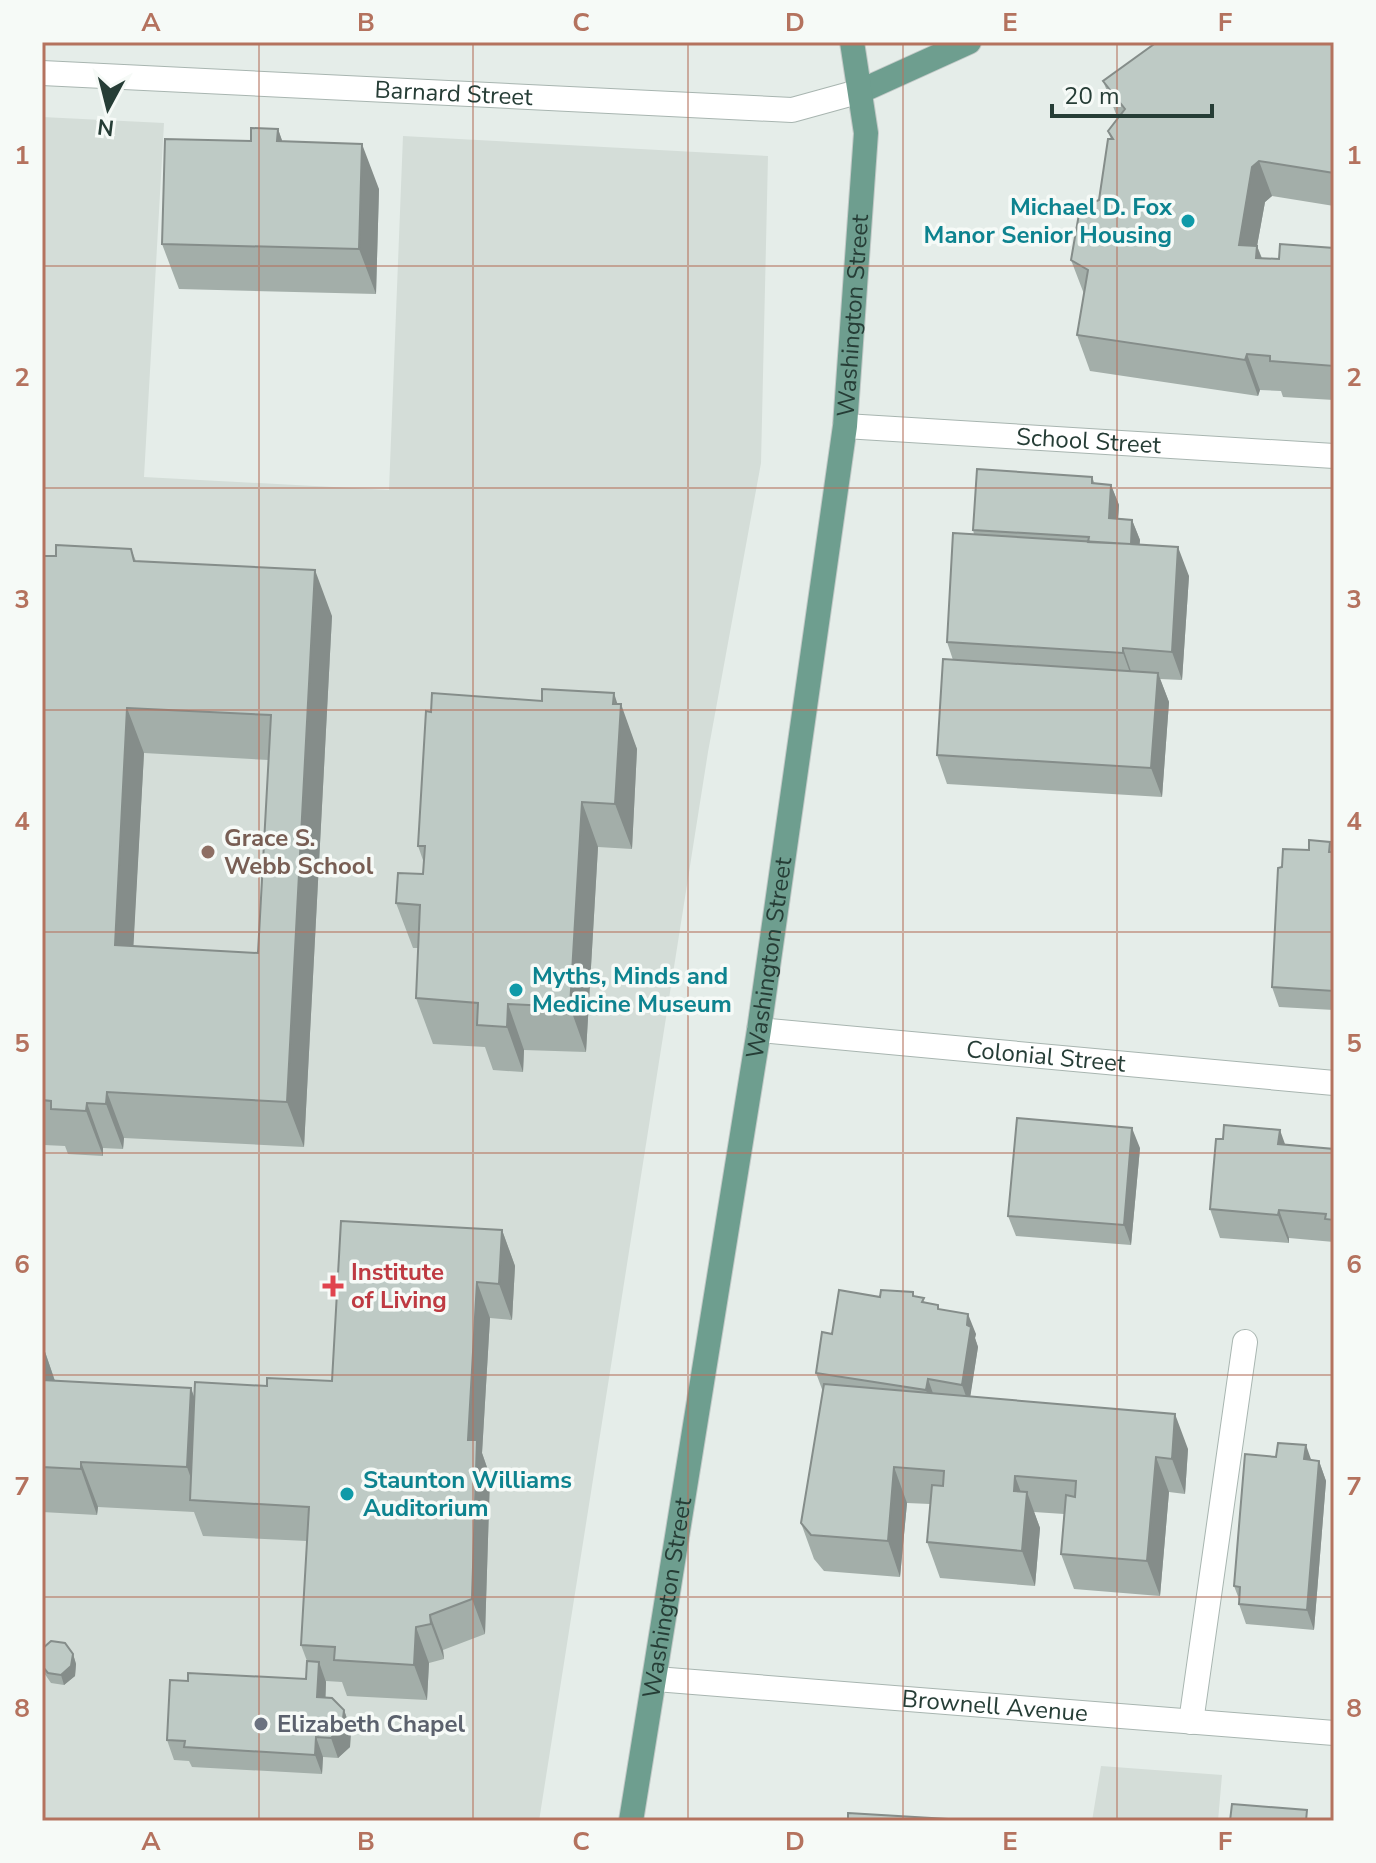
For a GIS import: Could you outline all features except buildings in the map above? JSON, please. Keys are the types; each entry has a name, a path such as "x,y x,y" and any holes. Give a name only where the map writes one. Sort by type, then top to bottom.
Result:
{"main road":[{"name":"Washington Street","path":"631,1821 759,1030 845,426 866,133 852,42"},
{"path":"861,91 969,42"}],"street":[{"name":"Barnard Street","path":"42,73 792,110 861,91"},
{"name":"School Street","path":"845,426 1334,456"},
{"name":"Colonial Street","path":"759,1030 1334,1083"},
{"path":"1191,1722 1245,1342"},
{"name":"Brownell Avenue","path":"656,1679 1334,1733"}],"shaded area":[{"name":"Institute of Living","path":"42,117 164,123 144,477 389,490 403,136 768,156 761,463 708,752 539,1821 42,1821"},
{"path":"1101,1766 1222,1775 1218,1821 1092,1821"}],"place":[{"name":"Michael D. Fox Manor Senior Housing","path":"1188,221"},
{"name":"Grace S. Webb School","path":"208,852"},
{"name":"Myths, Minds and Medicine Museum","path":"516,990"},
{"name":"Institute of Living","path":"333,1286"},
{"name":"Staunton Williams Auditorium","path":"347,1494"},
{"name":"Elizabeth Chapel","path":"261,1724"}]}
